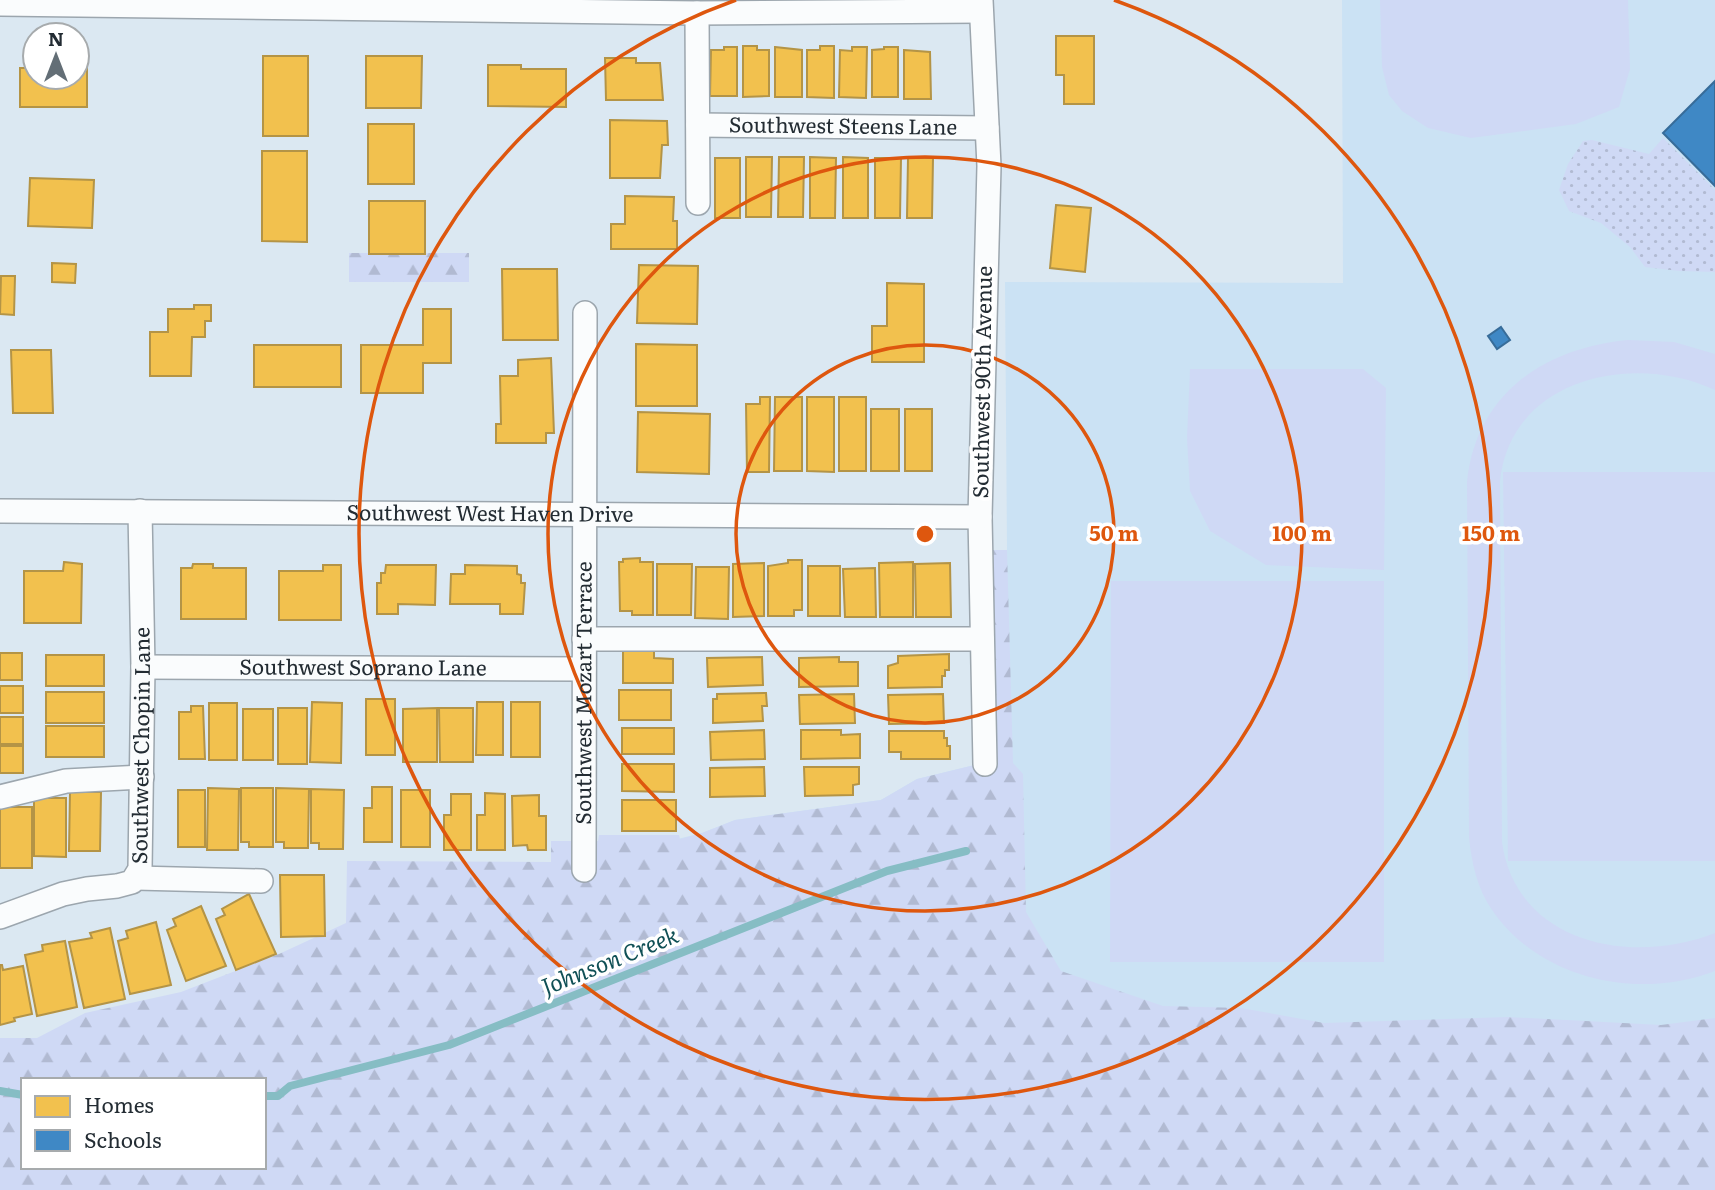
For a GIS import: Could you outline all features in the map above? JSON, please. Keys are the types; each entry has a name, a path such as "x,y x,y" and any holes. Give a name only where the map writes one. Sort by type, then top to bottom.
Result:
{"street":[{"path":"0,4 365,5 697,13 846,7 981,6"},
{"name":"Southwest 90th Avenue","path":"981,6 989,166 980,517 985,764"},
{"path":"697,13 698,203"},
{"name":"Southwest Steens Lane","path":"698,125 987,128"},
{"name":"Southwest Mozart Terrace","path":"584,870 585,313"},
{"name":"Southwest West Haven Drive","path":"0,511 980,517"},
{"name":"Southwest Chopin Lane","path":"0,917 63,894 132,882 140,869 143,667 140,511"},
{"path":"584,639 982,639"},
{"name":"Southwest Soprano Lane","path":"143,667 584,669"},
{"path":"0,797 66,781 142,777"},
{"path":"136,878 261,881"}],"shaded area":[{"path":"1342,0 1715,0 1715,1190 653,845 702,833 735,820 881,800 917,779 987,762 1007,549 1005,282 1343,283"}],"green space":[{"path":"1380,0 1628,0 1630,69 1619,107 1576,124 1471,138 1428,128 1402,111 1389,95 1382,67"},
{"path":"1663,138 1715,190 1715,272 1645,267 1630,247 1601,223 1569,211 1559,190 1568,164 1583,141 1592,140 1649,154"},
{"path":"349,253 469,253 469,282 349,282"},
{"path":"1628,340 1674,342 1715,354 1715,390 1683,379 1649,374 1614,375 1581,382 1552,396 1527,418 1509,446 1500,481 1502,842 1512,877 1530,904 1554,924 1583,938 1615,946 1649,947 1683,943 1715,933 1715,971 1685,980 1654,984 1592,978 1563,968 1536,953 1512,934 1487,902 1476,876 1469,838 1467,482 1473,451 1484,424 1500,401 1519,381 1543,365 1569,353"},
{"path":"1190,369 1363,369 1386,388 1384,570 1266,565 1210,531 1190,491 1187,438"},
{"path":"1503,472 1715,472 1715,861 1508,861"},
{"path":"986,550 1007,550 1013,763 1023,774 1026,912 1061,971 1163,1006 1241,1008 1324,1023 1508,1017 1661,1025 1715,1018 1715,1190 0,1190 0,1038 37,1038 85,1013 181,992 279,954 346,923 347,861 551,862 551,841 598,841 599,835 679,835 680,839 735,820 881,800 917,779 987,762"},
{"path":"1111,581 1384,581 1384,962 1110,962"}],"building: Homes":[{"path":"1056,36 1094,36 1094,104 1064,104 1064,75 1056,75"},
{"path":"743,46 757,46 757,50 769,50 769,96 743,97"},
{"path":"820,46 834,46 834,98 807,97 807,50 820,50"},
{"path":"724,47 737,47 737,96 710,96 711,50 724,50"},
{"path":"775,47 802,50 802,97 775,97"},
{"path":"852,47 867,47 866,98 839,97 840,50 852,51"},
{"path":"898,47 898,97 872,97 872,50"},
{"path":"904,50 930,52 931,99 904,99"},
{"path":"263,56 308,56 308,136 263,136"},
{"path":"366,56 422,56 421,108 366,108"},
{"path":"605,58 636,58 636,63 660,63 663,100 606,100"},
{"path":"488,65 521,65 521,69 566,69 566,107 488,106"},
{"path":"20,68 21,91 87,91 87,107 20,107"},
{"path":"610,120 667,121 668,145 662,145 660,178 610,178"},
{"path":"368,124 414,124 414,184 368,184"},
{"path":"262,151 307,151 307,242 262,241"},
{"path":"746,157 772,157 771,217 746,217"},
{"path":"779,157 804,157 803,217 778,217"},
{"path":"810,157 836,158 835,218 810,218"},
{"path":"843,157 868,158 868,218 843,218"},
{"path":"715,158 740,158 740,218 715,218"},
{"path":"875,158 901,158 900,218 875,218"},
{"path":"908,158 933,158 932,218 907,218"},
{"path":"30,178 94,180 92,228 28,226"},
{"path":"625,196 674,197 673,221 677,221 677,249 611,249 611,224 625,224"},
{"path":"369,201 425,201 425,254 369,254"},
{"path":"1056,205 1091,208 1085,272 1050,268"},
{"path":"52,263 76,264 75,283 52,282"},
{"path":"639,265 698,266 697,324 637,323"},
{"path":"502,269 557,269 558,340 503,340"},
{"path":"1,276 15,276 14,315 0,314"},
{"path":"887,283 924,284 924,362 872,362 872,326 887,326"},
{"path":"194,305 211,305 211,321 205,321 205,337 192,337 191,376 150,376 150,332 168,332 168,309 194,309"},
{"path":"423,309 451,309 451,363 423,363 423,393 361,393 361,345 423,345"},
{"path":"636,344 697,345 697,406 636,406"},
{"path":"254,345 341,345 341,387 254,387"},
{"path":"11,350 51,350 53,413 13,413"},
{"path":"551,358 554,433 546,433 546,443 496,443 496,424 501,424 500,376 518,376 518,360"},
{"path":"760,397 770,397 769,472 747,472 746,404 760,404"},
{"path":"775,397 802,397 802,471 774,471"},
{"path":"807,397 834,397 834,472 807,471"},
{"path":"839,397 866,397 866,471 839,471"},
{"path":"871,409 899,409 899,471 871,471"},
{"path":"905,409 932,409 932,471 905,471"},
{"path":"638,412 710,414 709,474 637,472"},
{"path":"640,558 640,562 653,562 653,615 632,615 632,611 620,611 619,562 623,562 623,559"},
{"path":"788,560 802,560 802,610 794,610 794,616 768,616 768,566 788,563"},
{"path":"64,562 82,564 81,623 24,623 24,571 63,571"},
{"path":"913,562 913,617 880,617 879,563"},
{"path":"764,563 764,616 733,617 733,564"},
{"path":"950,563 951,617 916,617 915,564"},
{"path":"193,564 213,564 213,568 246,568 246,619 181,619 181,568 192,568"},
{"path":"657,564 692,564 691,615 657,615"},
{"path":"323,565 341,565 341,620 279,620 279,571 323,571"},
{"path":"386,565 436,565 435,605 398,604 398,614 377,614 377,583 381,583 381,573 385,573"},
{"path":"465,565 517,566 521,583 525,583 523,614 500,614 500,604 450,604 451,574 465,574"},
{"path":"808,566 840,566 840,616 808,616"},
{"path":"696,567 729,567 728,619 695,618"},
{"path":"875,568 876,617 845,617 843,569"},
{"path":"623,650 654,650 654,658 673,659 673,683 623,683"},
{"path":"0,653 22,653 22,680 0,680"},
{"path":"949,654 949,670 945,670 945,676 942,676 942,687 888,688 888,666 898,663 898,656"},
{"path":"46,655 104,655 104,686 46,686"},
{"path":"762,657 763,685 708,687 707,658"},
{"path":"839,657 839,662 858,662 858,686 799,687 799,658"},
{"path":"0,686 23,686 23,713 0,713"},
{"path":"619,690 671,690 671,720 619,720"},
{"path":"46,692 104,692 104,723 46,723"},
{"path":"766,693 767,706 762,706 763,721 713,723 713,699 717,699 717,694"},
{"path":"854,694 855,723 800,724 799,695"},
{"path":"943,694 944,723 889,724 888,695"},
{"path":"366,699 395,699 395,755 366,755"},
{"path":"312,702 342,703 341,763 310,762"},
{"path":"477,702 503,702 503,755 476,755"},
{"path":"511,702 540,702 540,757 511,757"},
{"path":"209,703 237,703 237,760 209,760"},
{"path":"191,706 203,706 205,759 179,759 179,712 191,712"},
{"path":"278,708 307,708 307,764 278,764"},
{"path":"437,708 437,762 403,762 403,709"},
{"path":"439,708 473,708 473,762 440,762"},
{"path":"243,709 273,709 273,760 243,760"},
{"path":"0,717 23,717 23,744 0,744"},
{"path":"46,726 104,726 104,757 46,757"},
{"path":"622,728 674,728 674,754 622,754"},
{"path":"764,730 765,759 711,760 710,732"},
{"path":"801,730 841,730 841,735 860,734 860,758 801,759"},
{"path":"889,731 944,731 947,746 950,746 950,759 901,759 901,752 889,752"},
{"path":"0,746 23,746 23,773 0,773"},
{"path":"622,764 674,764 674,792 622,791"},
{"path":"764,767 765,796 710,797 710,768"},
{"path":"804,767 859,767 859,784 853,785 853,795 805,796"},
{"path":"372,787 392,787 392,842 364,842 364,808 372,808"},
{"path":"208,788 239,789 238,850 207,850"},
{"path":"241,788 273,788 273,847 249,847 249,842 241,842"},
{"path":"276,788 309,789 308,848 284,848 284,842 276,842"},
{"path":"311,789 344,790 343,849 319,849 319,843 311,843"},
{"path":"178,790 205,790 205,847 178,847"},
{"path":"401,790 430,790 430,847 401,847"},
{"path":"70,792 101,792 100,851 69,851"},
{"path":"485,793 505,794 505,850 477,850 477,815 485,815"},
{"path":"451,794 471,794 471,850 444,850 444,815 451,815"},
{"path":"539,795 539,816 546,816 546,850 528,850 527,845 513,846 512,796"},
{"path":"34,798 66,798 66,857 34,856"},
{"path":"622,800 676,800 676,831 622,831"},
{"path":"0,807 32,807 32,868 0,868"},
{"path":"280,875 324,875 325,936 281,937"},
{"path":"249,894 276,954 236,970 216,919 225,915 222,909"},
{"path":"201,906 226,966 186,981 167,930 176,926 173,919"},
{"path":"156,922 171,985 130,994 118,941 128,938 126,931"},
{"path":"110,928 125,999 84,1008 69,942 92,938 90,933"},
{"path":"65,941 77,1007 37,1016 25,955 43,951 42,945"},
{"path":"0,965 3,970 23,966 32,1014 0,1025"}],"building: Schools":[{"path":"1715,81 1715,186 1663,133"},
{"path":"1501,327 1510,340 1497,349 1488,336"}],"waterway":[{"name":"Johnson Creek","path":"266,1096 278,1096 290,1086 449,1045 887,871 966,851"},
{"name":"Johnson Creek","path":"0,1091 21,1095"}]}
